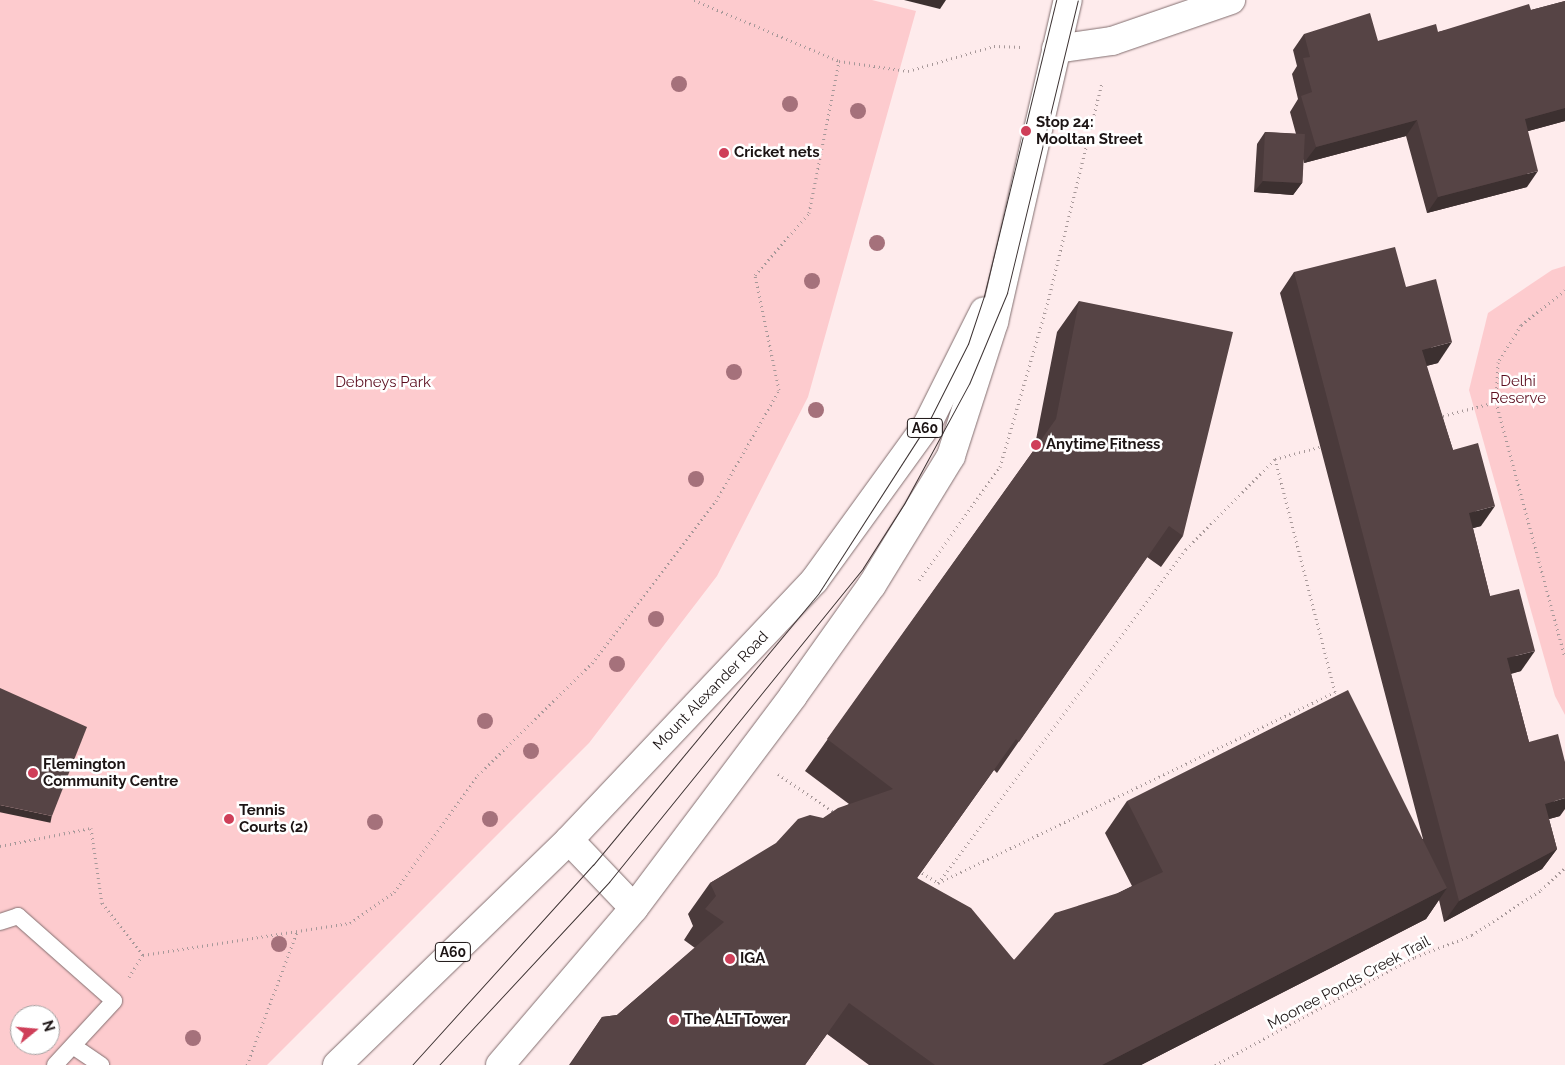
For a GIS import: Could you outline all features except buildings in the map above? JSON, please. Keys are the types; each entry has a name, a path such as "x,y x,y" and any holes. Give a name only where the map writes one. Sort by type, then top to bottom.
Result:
{"main road":[{"name":"Mount Alexander Road","path":"500,1065 634,908 872,585 935,486 978,382 1068,0"},
{"path":"1056,50 1112,41 1231,0"},
{"name":"Mount Alexander Road","path":"337,1065 569,840 779,620 848,539 927,425 1007,257"},
{"path":"569,840 634,908"}],"lane":[{"path":"0,922 18,916 114,1001 73,1046 62,1063"},
{"path":"73,1046 101,1065"}],"path":[{"path":"694,0 839,61 908,71 986,50"},
{"path":"114,1001 143,956 350,923 394,892 478,775 592,663 716,501 779,390 755,275 809,213 839,61"},
{"path":"1565,290 1521,325 1498,362 1496,402 1565,657"},
{"path":"1429,419 1496,402"},
{"path":"938,883 1186,549 1275,459 1333,444"},
{"path":"938,883 1335,692 1275,459"},
{"path":"777,774 841,817"},
{"path":"0,846 91,828 102,903 143,956"},
{"path":"914,866 938,883"},
{"name":"Moonee Ponds Creek Trail","path":"1215,1065 1415,957 1472,935 1541,890 1565,868"},
{"path":"247,1065 297,931"}],"green space":[{"name":"Debneys Park","path":"0,0 872,0 916,11 808,397 717,576 589,743 267,1065 0,1065"},
{"name":"Delhi Reserve","path":"1565,266 1565,715 1555,696 1469,390 1488,313 1552,270"}],"tram line":[{"path":"412,1065 593,865 818,594 927,425 968,344 984,296 1056,0"},
{"path":"439,1065 609,882 863,568 904,504 969,384 1007,293 1078,0"}],"place":[{"name":"Stop 24: Mooltan Street","path":"1026,131"},
{"name":"Cricket nets","path":"724,153"},
{"name":"Anytime Fitness","path":"1036,445"},
{"name":"Flemington Community Centre","path":"33,773"},
{"name":"Tennis Courts (2)","path":"229,819"},
{"name":"IGA","path":"730,959"},
{"name":"The ALT Tower","path":"674,1020"}]}
